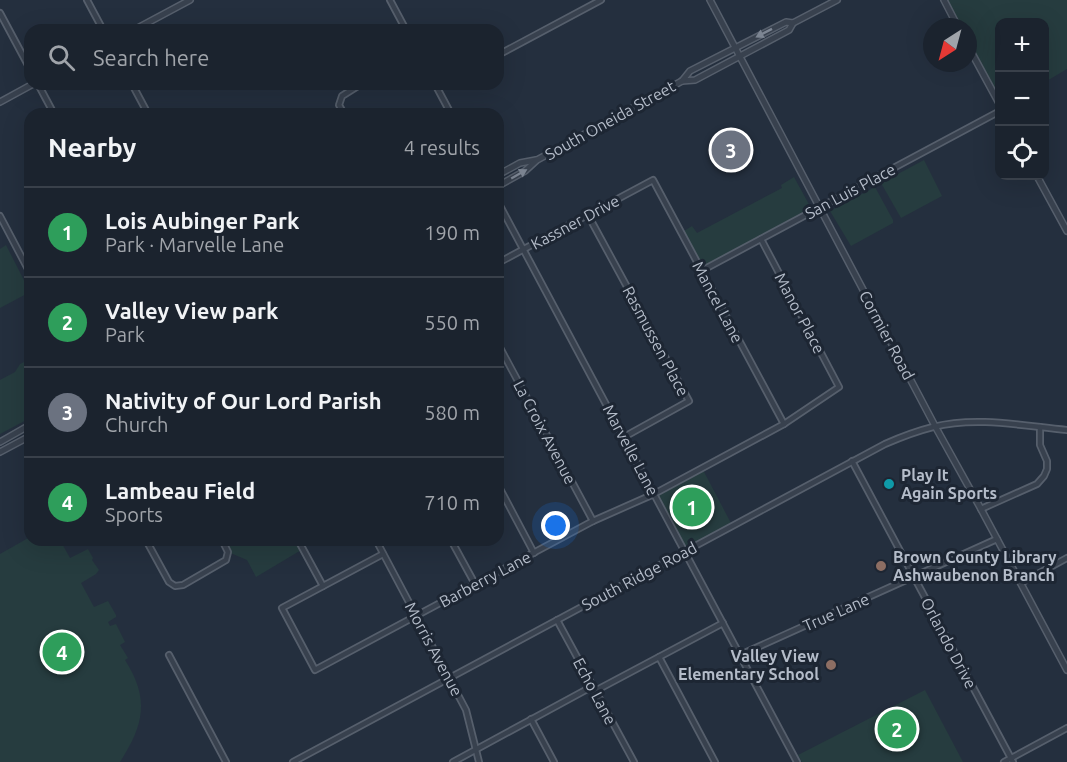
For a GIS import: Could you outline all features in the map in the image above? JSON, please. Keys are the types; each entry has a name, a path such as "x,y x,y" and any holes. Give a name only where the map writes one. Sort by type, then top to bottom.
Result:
{"street":[{"path":"87,0 100,24"},
{"path":"145,24 190,0"},
{"path":"390,0 403,24"},
{"path":"504,52 600,0"},
{"name":"Cormier Road","path":"710,0 1067,670"},
{"name":"South Oneida Street","path":"682,81 695,80 789,30 793,23 837,0"},
{"path":"944,0 953,18"},
{"path":"0,12 24,58"},
{"name":"South Oneida Street","path":"504,183 525,171 537,160 682,81 690,71 786,22 793,23"},
{"path":"977,62 995,97"},
{"path":"0,102 24,89"},
{"path":"41,90 51,108"},
{"path":"135,90 145,108"},
{"path":"341,108 339,105 342,96 352,90"},
{"path":"438,90 448,108"},
{"name":"San Luis Place","path":"701,271 995,113"},
{"name":"South Oneida Street","path":"504,172 520,163 537,160"},
{"name":"Kassner Drive","path":"504,260 653,180"},
{"name":"Mancel Lane","path":"653,180 784,424"},
{"path":"1039,180 1067,231"},
{"name":"Marvelle Lane","path":"504,213 797,762"},
{"name":"Rasmussen Place","path":"588,215 689,401 624,437"},
{"path":"0,216 24,262"},
{"name":"Manor Place","path":"761,239 839,387"},
{"name":"La Croix Avenue","path":"504,355 593,521"},
{"name":"Barberry Lane","path":"323,586 282,608 315,670 593,521 654,494 784,424 839,387"},
{"name":"South Ridge Road","path":"292,762 885,444 935,426 957,423 986,422 1067,430"},
{"path":"0,442 24,428"},
{"path":"981,509 1036,484 1044,477 1047,461 1040,445 1040,428"},
{"path":"0,452 24,439"},
{"name":"Orlando Drive","path":"852,461 1012,760"},
{"path":"504,496 534,553"},
{"name":"True Lane","path":"740,655 997,539"},
{"path":"149,546 169,582 175,586 183,585 223,562 228,552 225,546"},
{"path":"301,546 323,586 383,554"},
{"name":"Morris Avenue","path":"379,546 466,710 479,762"},
{"path":"455,546 475,585"},
{"path":"1021,583 1067,558"},
{"name":"Echo Lane","path":"557,620 634,762"},
{"path":"453,762 531,719 723,623"},
{"path":"169,655 226,762"},
{"path":"659,657 715,762"},
{"path":"531,719 554,762"},
{"path":"1004,762 1012,760 1067,728"}],"green space":[{"path":"946,0 1067,0 1067,69 1049,80 1049,18 995,18 995,92 993,93 977,63 977,18 954,18"},
{"path":"924,160 942,196 901,218 881,183"},
{"path":"794,177 811,208 707,265 701,263 684,231 692,226 697,233 782,188 781,185"},
{"path":"875,187 893,223 851,246 830,211"},
{"path":"6,245 24,280 24,295 0,308 0,249"},
{"path":"24,362 24,421 0,434 0,380 15,372"},
{"path":"702,468 733,527 685,551 654,494"},
{"path":"24,540 24,546 63,546 70,558 88,549 99,570 81,583 94,607 108,601 116,615 108,622 110,626 116,624 125,642 120,645 128,658 125,660 133,674 141,700 139,724 120,762 0,762 0,554"},
{"path":"225,546 301,546 303,549 256,577 247,560 228,552"},
{"path":"925,690 963,762 802,762 798,755"}],"place":[{"name":"Nativity of Our Lord Parish","path":"731,150"},
{"name":"Play It Again Sports","path":"889,484"},
{"name":"Lois Aubinger Park","path":"692,507"},
{"name":"Brown County Library Ashwaubenon Branch","path":"881,566"},
{"name":"Lambeau Field","path":"62,652"},
{"name":"Valley View Elementary School","path":"831,665"},
{"name":"Valley View park","path":"897,729"}]}
